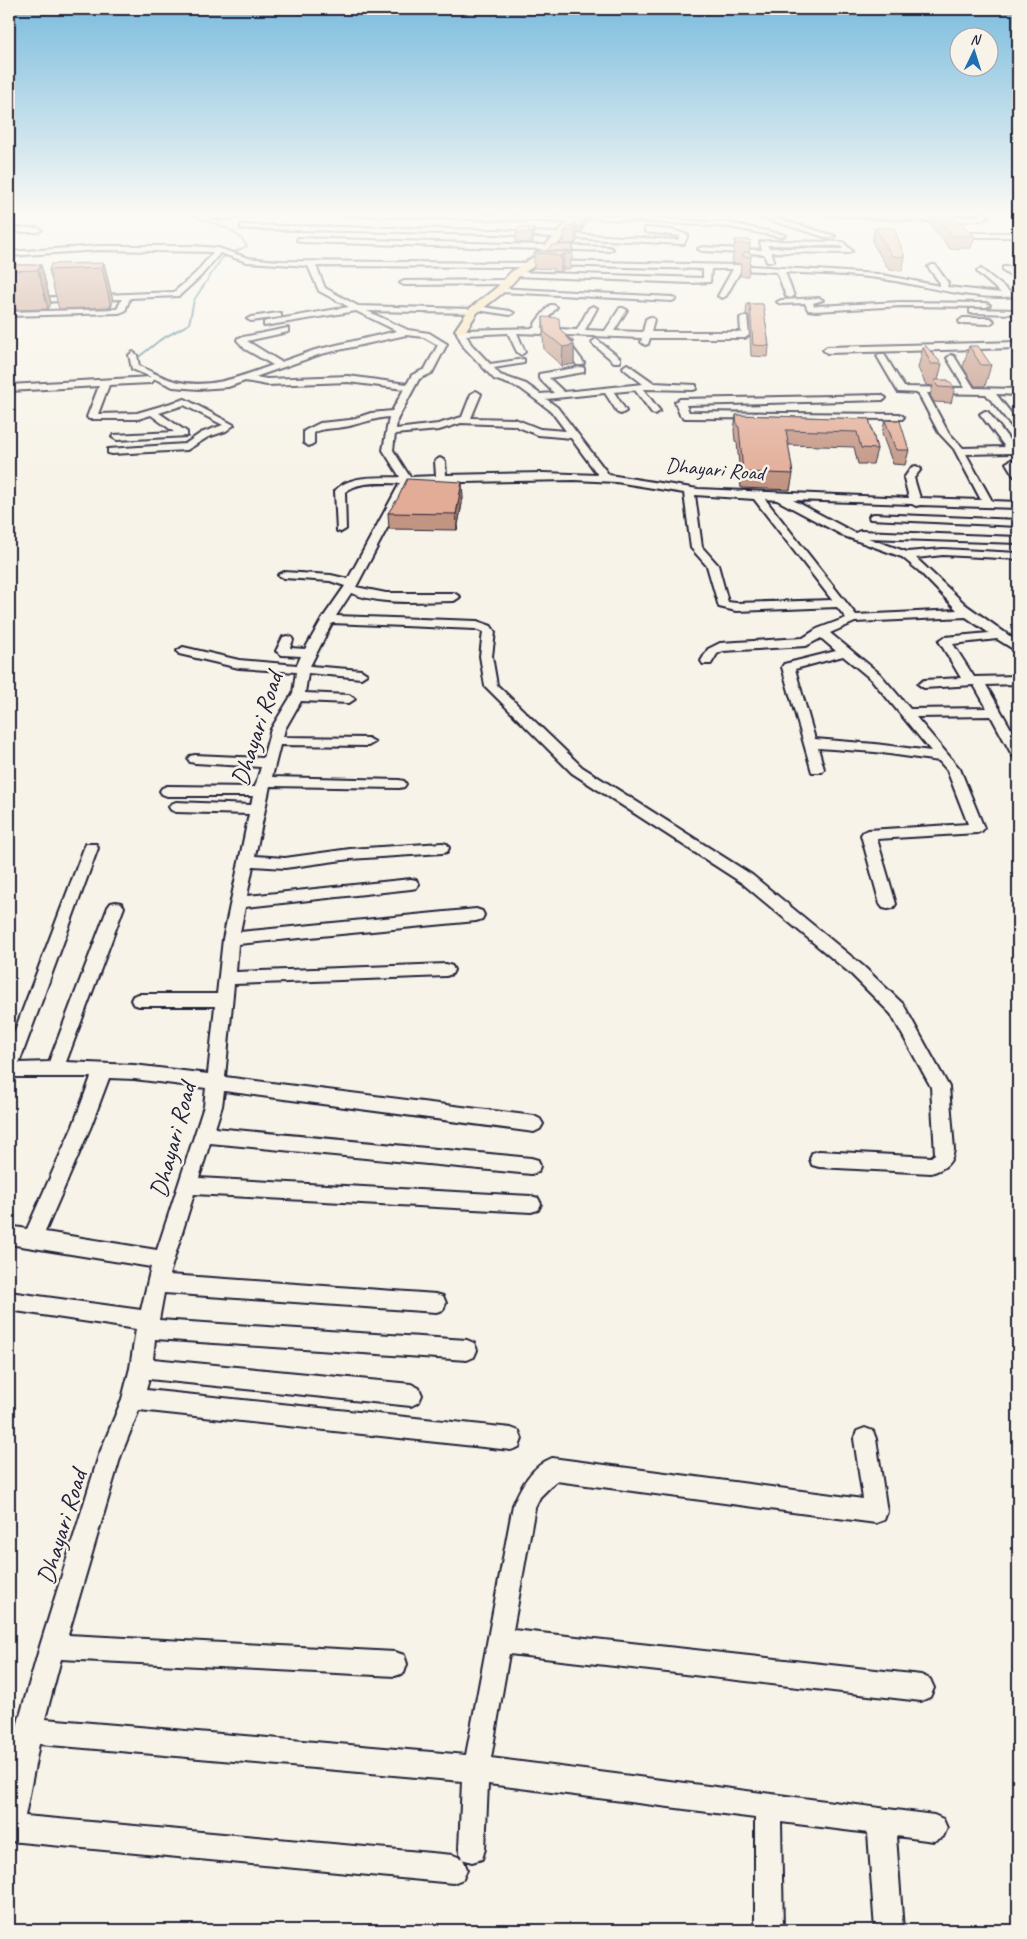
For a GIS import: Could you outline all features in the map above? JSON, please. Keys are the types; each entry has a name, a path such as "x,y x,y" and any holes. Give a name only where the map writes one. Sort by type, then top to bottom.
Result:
{"main road":[{"path":"461,332 486,303"}],"street":[{"path":"52,313 56,303"},
{"path":"9,314 120,311 124,303"},
{"path":"349,303 378,320 406,332 426,335 457,346 487,367 497,377 523,386 554,409 606,478"},
{"path":"251,319 354,306 417,309 457,303"},
{"path":"496,303 510,313"},
{"path":"809,303 810,308 816,309 902,304 1018,305"},
{"path":"267,324 354,306"},
{"path":"538,330 540,324 554,306"},
{"path":"580,332 592,308"},
{"path":"378,320 412,318 417,309"},
{"path":"607,335 624,310"},
{"path":"856,316 913,310 1018,312"},
{"path":"280,365 248,347 241,340 368,314"},
{"path":"564,342 745,335 744,318"},
{"path":"647,338 650,319"},
{"path":"963,322 1018,321"},
{"path":"487,367 521,357 511,330"},
{"path":"407,480 388,450 392,420 415,377 429,370 457,346 461,332 511,330 563,331 682,343"},
{"path":"560,394 542,376 580,367 564,342 563,331"},
{"path":"358,332 366,340 372,351"},
{"path":"133,355 135,367 173,384 198,386 228,384 280,365 342,346 406,332"},
{"path":"345,336 353,343"},
{"path":"853,340 1011,336"},
{"path":"332,337 342,346"},
{"path":"596,342 617,360"},
{"path":"827,350 1018,345"},
{"path":"882,356 898,388 901,390 1018,392"},
{"path":"951,358 972,392"},
{"path":"286,381 297,366"},
{"path":"627,367 652,386"},
{"path":"243,378 267,382 348,379 410,386"},
{"path":"9,388 151,380"},
{"path":"105,383 92,416 128,417 152,412 180,402 188,402 229,425 222,430 200,437 184,434 117,437"},
{"path":"666,386 680,402 687,419 899,417"},
{"path":"537,397 603,388 693,386"},
{"path":"637,387 655,411"},
{"path":"603,388 621,411"},
{"path":"921,391 944,433 960,451 988,504"},
{"path":"989,392 1018,428"},
{"path":"465,421 476,394"},
{"path":"680,402 881,398"},
{"path":"152,412 184,434"},
{"path":"309,442 309,431 316,427 351,423 370,416 395,414"},
{"path":"960,451 1012,450 985,414"},
{"path":"390,432 439,427 454,421 465,421 515,422 538,432 574,435"},
{"path":"112,451 187,447 193,445 200,437"},
{"path":"440,461 441,480"},
{"path":"1010,463 1018,474"},
{"path":"916,468 909,478 916,503"},
{"name":"Dhayari Road","path":"9,1828 29,1730 52,1646 110,1455 133,1399 141,1368 147,1325 156,1283 213,1106 231,939 246,861 278,729 296,697 306,661 328,619 351,586 407,480 556,477 606,478 689,491 757,496 916,503 1018,505"},
{"path":"341,529 340,491 345,487 363,481 407,480"},
{"path":"689,491 697,548 712,565 723,604 736,607 841,603"},
{"path":"757,496 853,619"},
{"path":"778,497 848,534 906,555 969,613 1018,648"},
{"path":"867,501 870,513 874,517 876,534"},
{"path":"874,517 1018,523"},
{"path":"848,534 1018,540"},
{"path":"906,555 943,552 1018,556"},
{"path":"284,575 331,578 351,586 356,592 379,596 454,597"},
{"path":"707,661 712,652 720,647 806,642 821,632 853,619 969,613"},
{"path":"328,619 477,625 487,629 489,632 486,656 491,686 577,770 747,879 857,970 896,1009 940,1086 944,1157 940,1162 931,1165 818,1159"},
{"path":"821,632 876,677 953,769 978,828 868,835 888,904"},
{"path":"1000,635 945,641 995,712 1018,753"},
{"path":"282,651 306,661 361,674"},
{"path":"183,652 239,664 306,661"},
{"path":"817,770 788,667 846,652"},
{"path":"924,684 1018,680"},
{"path":"296,697 350,699"},
{"path":"907,713 995,712"},
{"path":"275,741 368,742"},
{"path":"809,743 875,748 943,757"},
{"path":"195,759 269,763"},
{"path":"167,791 263,786 399,784"},
{"path":"176,807 258,810"},
{"path":"9,1066 91,848"},
{"path":"246,861 286,862 350,854 442,848"},
{"path":"239,902 411,884"},
{"path":"55,1069 116,907"},
{"path":"231,939 476,915"},
{"path":"226,978 446,970"},
{"path":"139,1000 224,1000"},
{"path":"9,1070 103,1070 215,1082 534,1124"},
{"path":"32,1238 82,1126 103,1070"},
{"path":"205,1135 531,1166"},
{"path":"188,1186 531,1204"},
{"path":"9,1235 163,1260"},
{"path":"156,1283 436,1303"},
{"path":"9,1301 147,1325 467,1350"},
{"path":"141,1368 411,1395"},
{"path":"133,1399 511,1439"},
{"path":"472,1849 476,1769 524,1505 532,1489 552,1469 876,1512 865,1439"},
{"path":"499,1641 920,1688"},
{"path":"52,1646 395,1664"},
{"path":"29,1730 476,1769 934,1828"},
{"path":"768,1806 770,1930"},
{"path":"881,1821 889,1930"},
{"path":"9,1828 453,1869"}],"building":[{"path":"747,304 763,304 769,346 753,345 750,305"},
{"path":"543,317 559,318 560,329 574,345 563,347 544,332"},
{"path":"925,345 942,364 931,364 923,347"},
{"path":"969,346 978,346 991,365 981,365"},
{"path":"934,380 948,380 955,388 938,387"},
{"path":"736,415 869,419 877,449 861,448 857,432 786,430 793,474 743,472 739,427 737,426"},
{"path":"885,420 900,421 909,450 896,450"},
{"path":"407,479 462,482 456,514 388,513"}],"waterway":[{"path":"140,356 160,340 189,324 193,303"}]}
